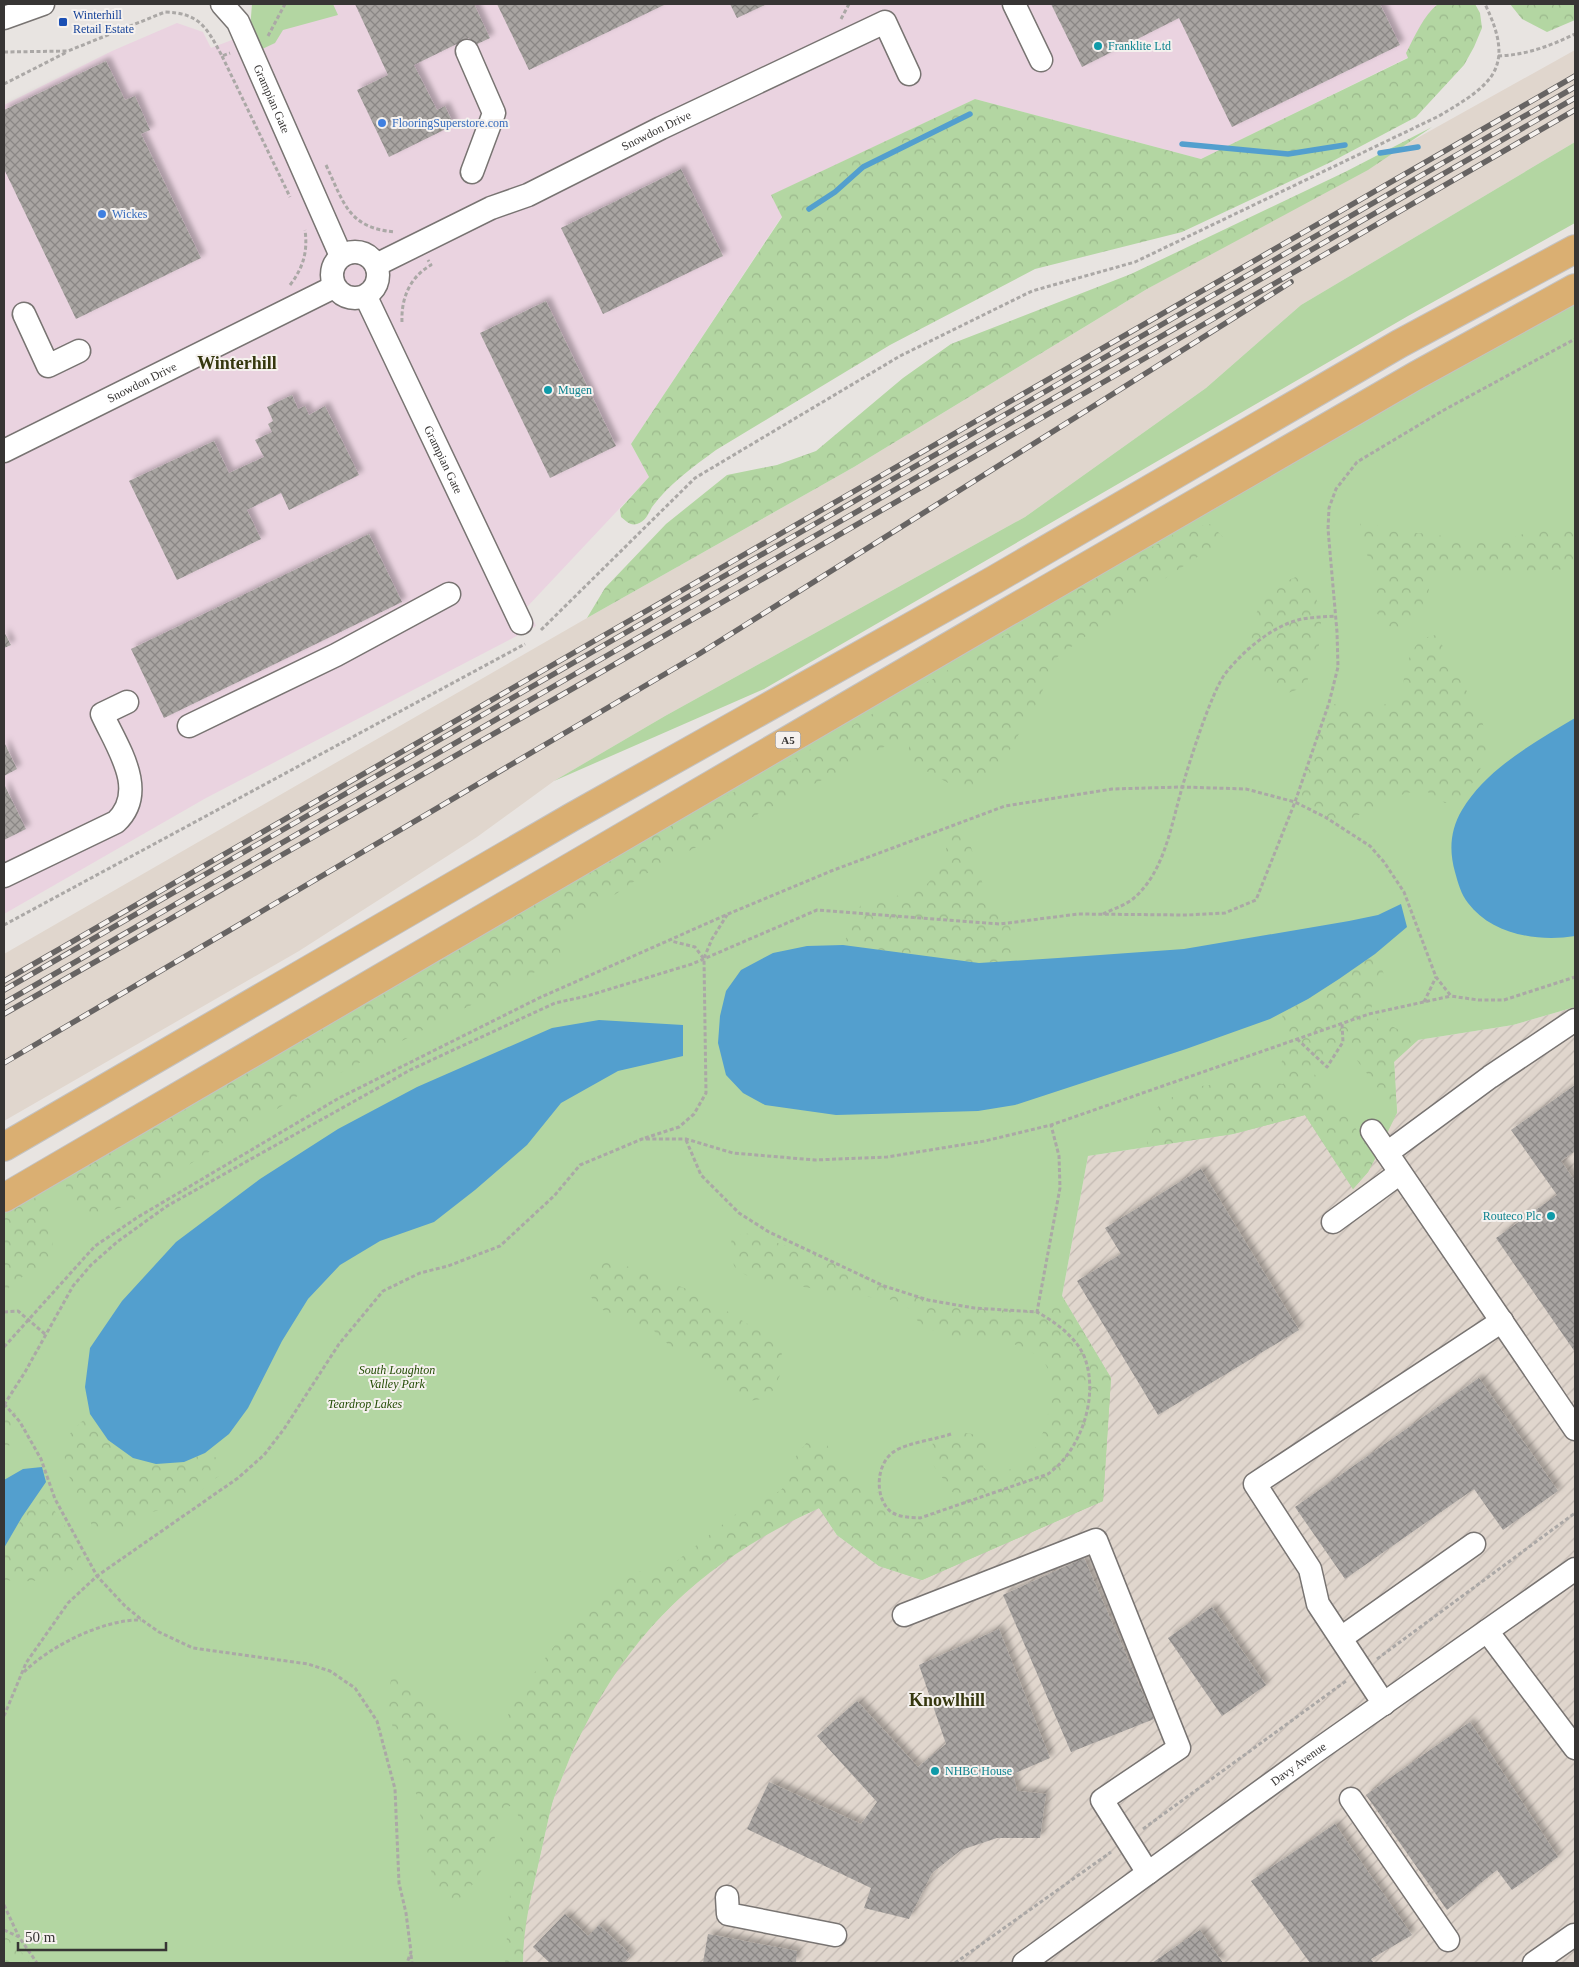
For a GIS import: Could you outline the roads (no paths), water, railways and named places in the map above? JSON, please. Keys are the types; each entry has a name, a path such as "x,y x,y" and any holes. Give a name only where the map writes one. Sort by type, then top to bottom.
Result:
{"highway":[{"path":"4,1147 572,818 994,580 1399,344 1575,249"},
{"name":"A5","path":"4,1198 1006,613 1409,380 1575,288"}],"street":[{"path":"4,18 42,4"},
{"name":"Grampian Gate","path":"222,4 240,13 247,46 341,256"},
{"path":"1014,4 1041,60"},
{"name":"Snowdon Drive","path":"376,265 491,208 528,196 881,13 909,74"},
{"path":"467,51 494,113 472,172"},
{"path":"348,253 363,253 370,257 376,265 379,274 376,286 366,297 353,299 345,297 334,287 331,276 334,265 341,256 348,253"},
{"name":"Snowdon Drive","path":"4,450 334,287"},
{"name":"Grampian Gate","path":"366,297 531,629"},
{"path":"24,314 48,366 79,351"},
{"path":"189,726 336,655 449,594"},
{"path":"4,876 116,822 125,814 130,803 132,788 130,775 102,714 127,702"},
{"path":"1387,1152 1490,1077 1575,1020"},
{"path":"1372,1131 1575,1429"},
{"path":"1333,1222 1400,1172"},
{"path":"1384,1704 1318,1604 1310,1569 1255,1484 1502,1321"},
{"path":"904,1615 1096,1540 1178,1748 1102,1800 1148,1873"},
{"path":"1341,1638 1474,1544"},
{"name":"Davy Avenue","path":"1024,1963 1575,1569"},
{"path":"1487,1631 1575,1748"},
{"path":"1351,1798 1448,1940"},
{"path":"727,1897 728,1914 835,1935"},
{"path":"1534,1963 1574,1935"}],"water":[{"path":"1575,718 1575,936 1546,938 1517,934 1503,929 1478,914 1466,900 1453,864 1451,848 1455,825 1462,810 1484,781 1512,758"},
{"path":"1401,904 1407,927 1375,954 1339,979 1308,999 1270,1019 1186,1049 1015,1105 978,1111 836,1115 765,1105 743,1093 726,1075 718,1043 720,1016 726,991 741,970 773,953 807,946 843,945 979,963 1058,958 1184,949 1378,915"},
{"path":"599,1020 683,1025 683,1056 618,1071 561,1103 527,1145 434,1222 380,1241 340,1265 308,1299 282,1341 248,1408 229,1434 205,1453 184,1462 156,1464 133,1458 108,1440 90,1414 85,1387 90,1348 122,1301 176,1242 260,1179 338,1129 417,1087 552,1028"},
{"path":"42,1467 46,1482 4,1548 4,1480 23,1469"}],"waterway":[{"path":"809,209 835,192 863,167 970,114"},
{"path":"1182,144 1288,154 1345,145"},
{"path":"1380,153 1418,147"}],"railway":[{"path":"4,981 1575,76"},
{"path":"4,990 1575,87"},
{"path":"4,1003 1575,98"},
{"path":"4,1014 565,693 1575,110"},
{"path":"4,1063 699,654 1291,282"}],"place":[{"name":"Winterhill Retail Estate","path":"63,22"},
{"name":"Franklite Ltd","path":"1098,46"},
{"name":"FlooringSuperstore.com","path":"382,123"},
{"name":"Wickes","path":"102,214"},
{"name":"Mugen","path":"548,390"},
{"name":"Routeco Plc","path":"1551,1216"},
{"name":"NHBC House","path":"935,1771"}],"district":[{"name":"Winterhill","path":"237,363"},
{"name":"Knowlhill","path":"947,1700"}],"park label":[{"name":"South Loughton Valley Park","path":"397,1377"},
{"name":"Teardrop Lakes","path":"365,1404"}]}
